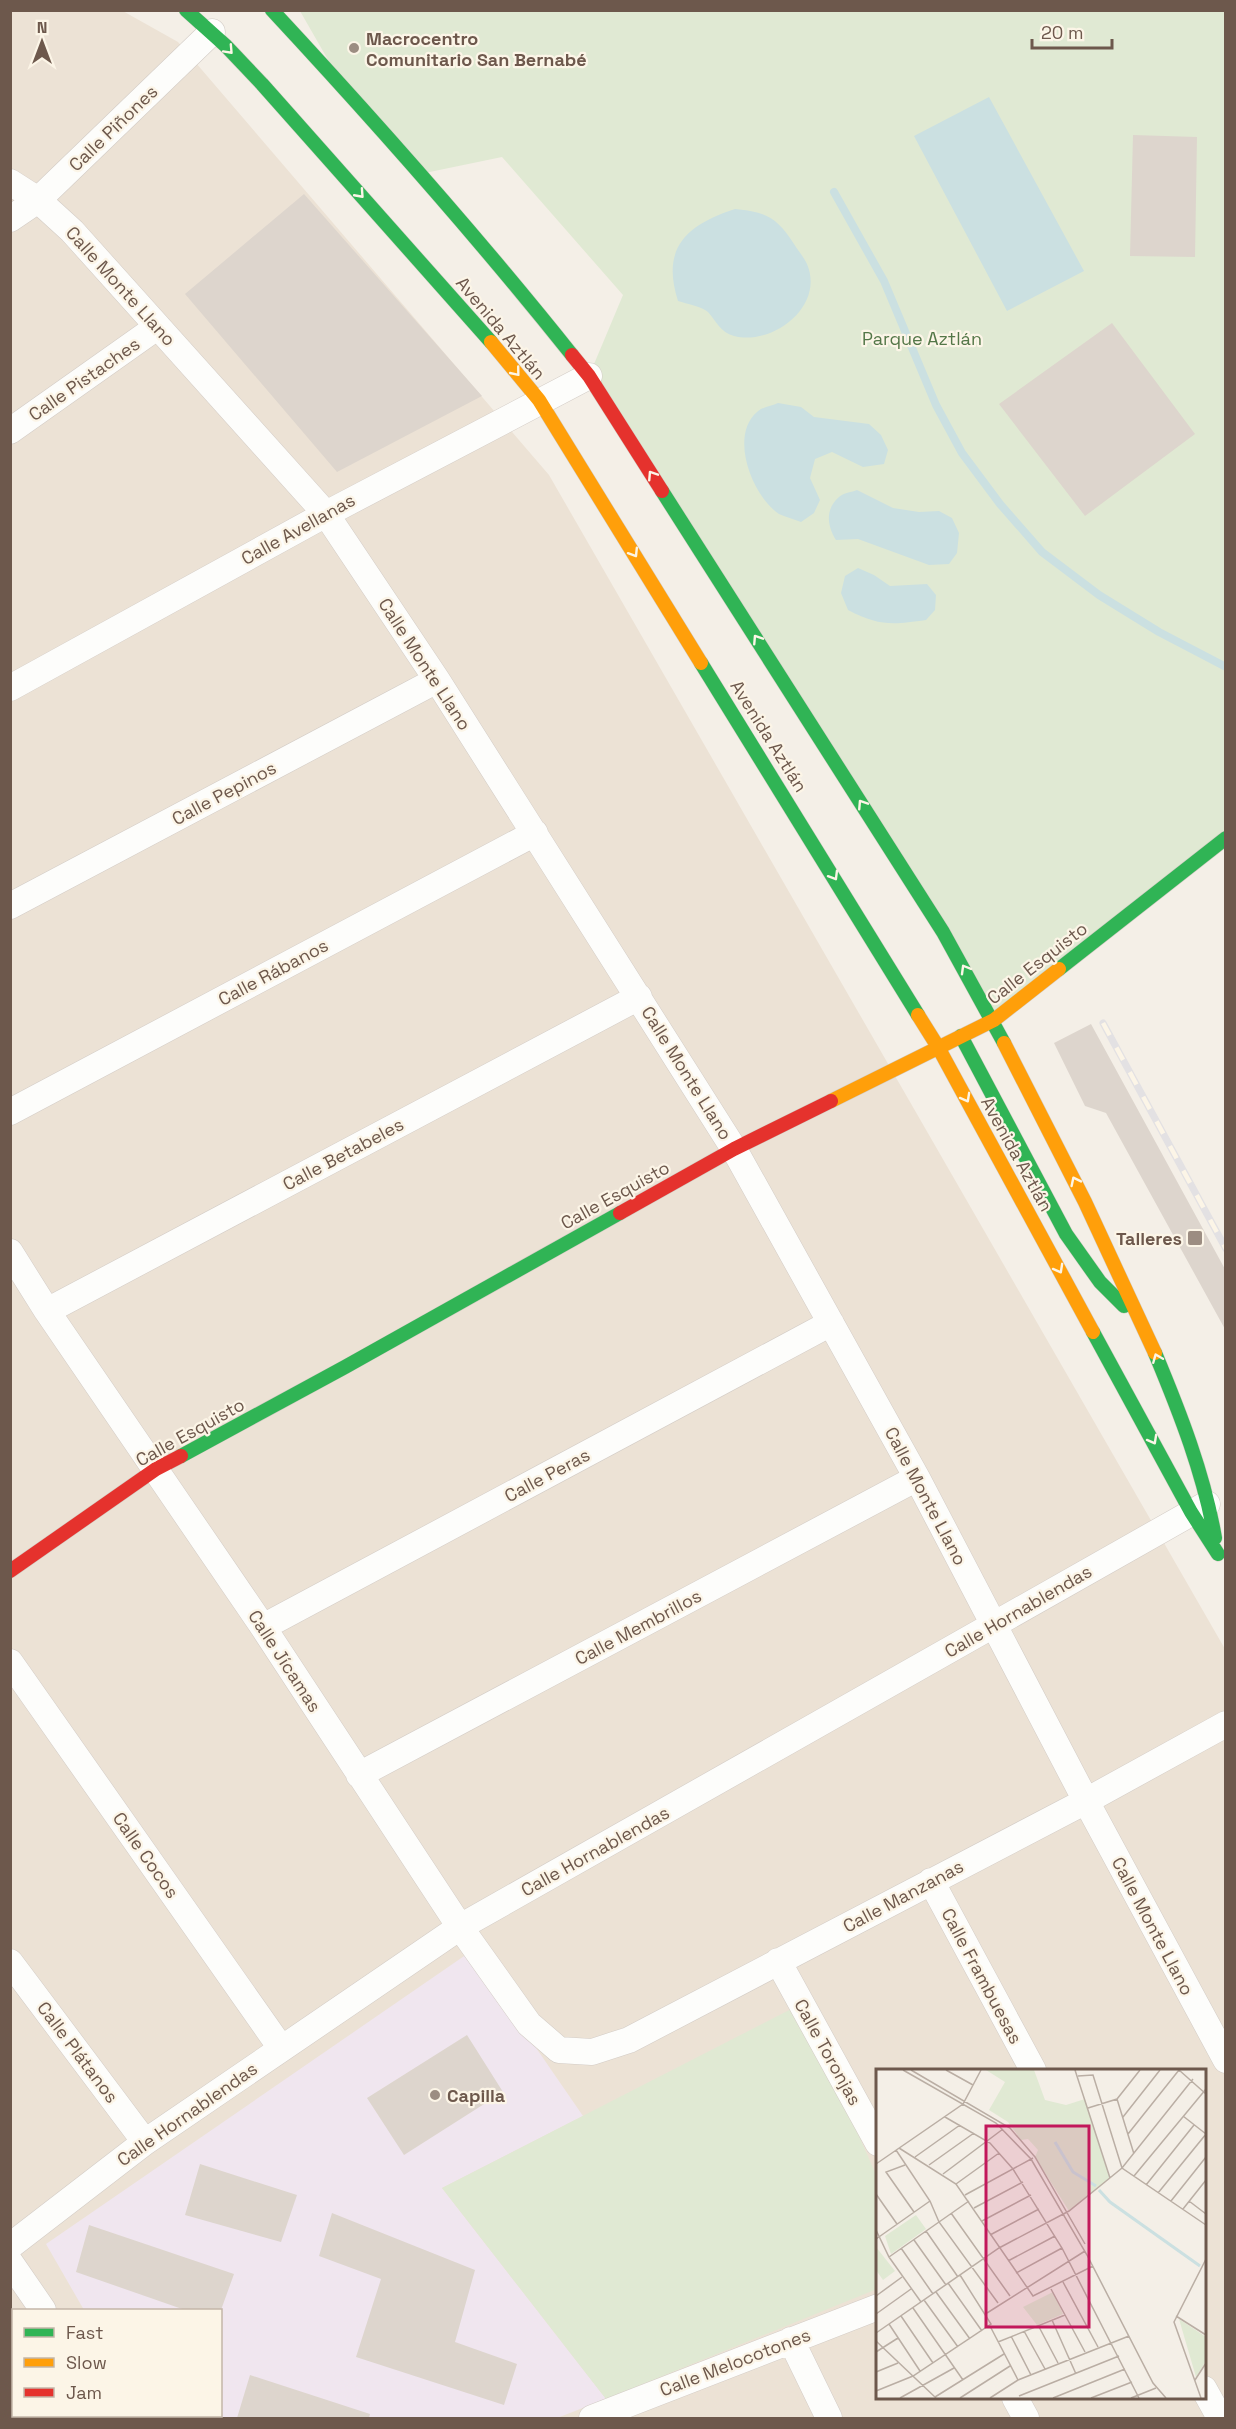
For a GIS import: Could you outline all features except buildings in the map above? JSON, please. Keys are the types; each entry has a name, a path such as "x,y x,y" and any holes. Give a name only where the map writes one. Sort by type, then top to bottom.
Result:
{"main road":[{"name":"Avenida Aztlán","path":"186,10 212,32 428,270 539,400 938,1047 1200,1507 1220,1559 1200,1507 1196,1459 1142,1320 1043,1115 994,1020 943,932 589,376 508,275 343,86 272,10"},
{"name":"Calle Esquisto","path":"10,1571 156,1469 345,1367 734,1149 994,1020 1226,838"},
{"path":"961,1036 1066,1234 1100,1282 1142,1320"}],"street":[{"name":"Calle Piñones","path":"10,219 38,200 212,32"},
{"name":"Calle Monte Llano","path":"10,182 38,200 72,231 326,514 437,680 734,1149 917,1478 1086,1801 1226,2061"},
{"name":"Calle Pistaches","path":"10,431 157,327"},
{"name":"Calle Avellanas","path":"10,688 326,514 539,400 589,376"},
{"name":"Calle Pepinos","path":"10,906 437,680"},
{"name":"Calle Rábanos","path":"10,1112 535,833"},
{"name":"Calle Betabeles","path":"47,1311 639,997"},
{"name":"Calle Jícamas","path":"10,1252 47,1311 262,1627 460,1927 530,2024 559,2050 575,2052"},
{"name":"Calle Peras","path":"262,1627 831,1323"},
{"name":"Calle Membrillos","path":"359,1775 917,1478"},
{"name":"Calle Hornablendas","path":"10,2246 145,2142 460,1927 1200,1507"},
{"name":"Calle Cocos","path":"10,1662 281,2048"},
{"name":"Calle Manzanas","path":"575,2052 592,2052 628,2040 1086,1801 1226,1724"},
{"name":"Calle Frambuesas","path":"931,1881 1032,2069"},
{"name":"Calle Toronjas","path":"778,1961 876,2139"},
{"name":"Calle Plátanos","path":"10,1962 145,2142"},
{"path":"10,2262 42,2309"},
{"name":"Calle Melocotones","path":"592,2418 627,2412 791,2340 876,2308"},
{"path":"791,2340 829,2418"},
{"path":"1206,2393 1220,2418"},
{"path":"1016,2399 1026,2418"}],"shaded area":[{"path":"121,10 178,42 549,475 1225,1649 1226,2418 11,2418 10,11"},
{"path":"989,97 1084,271 1007,311 914,136"},
{"path":"735,209 755,212 776,222 804,259 811,280 809,294 802,308 792,320 779,329 749,338 729,334 705,310 678,301 674,282 673,267 682,241 703,223"},
{"path":"778,403 801,407 814,417 869,424 881,435 888,450 884,464 863,467 832,452 815,459 810,478 820,500 814,513 801,522 779,514 760,494 747,465 745,450 745,436 749,423 759,410"},
{"path":"857,490 893,508 919,512 939,511 952,518 959,533 957,553 949,564 929,565 858,539 836,540 829,523 831,507 841,496"},
{"path":"858,568 890,586 927,584 936,595 935,610 926,620 886,623 868,619 848,610 841,593 845,576"},
{"path":"470,1952 583,2116 442,2188 606,2399 557,2418 83,2418 222,2417 222,2309 83,2309 46,2244"}],"green space":[{"name":"Parque Aztlán","path":"300,11 1225,11 1225,837 994,1020 589,376 623,295 502,157 420,174 343,86"},
{"path":"801,2004 876,2175 876,2289 606,2399 442,2188"}],"waterway":[{"path":"834,192 884,281 936,405 962,453 1000,504 1042,552 1099,595 1159,632 1226,667"}],"railway":[{"path":"1103,1023 1226,1249"}],"traffic: fast":[{"path":"186,10 226,46 262,84 491,342"},
{"path":"272,10 425,180 572,355"},
{"path":"662,491 943,932 1004,1043"},
{"path":"701,663 918,1015"},
{"path":"1059,969 1226,838"},
{"path":"961,1036 1066,1234 1100,1282 1124,1306"},
{"path":"181,1456 620,1213"},
{"path":"1093,1332 1191,1512 1218,1554"},
{"path":"1155,1353 1198,1467 1215,1538"}],"traffic: slow":[{"path":"491,342 539,400 701,663"},
{"path":"831,1101 994,1020 1059,969"},
{"path":"918,1015 938,1047 1093,1332"},
{"path":"1004,1043 1085,1202 1155,1353"}],"traffic: jam":[{"path":"572,355 589,376 662,491"},
{"path":"620,1213 734,1149 831,1101"},
{"path":"10,1571 156,1469 181,1456"}],"place":[{"name":"Macrocentro Comunitario San Bernabé","path":"354,48"},
{"name":"Talleres","path":"1195,1238"},
{"name":"Capilla","path":"435,2095"}]}
